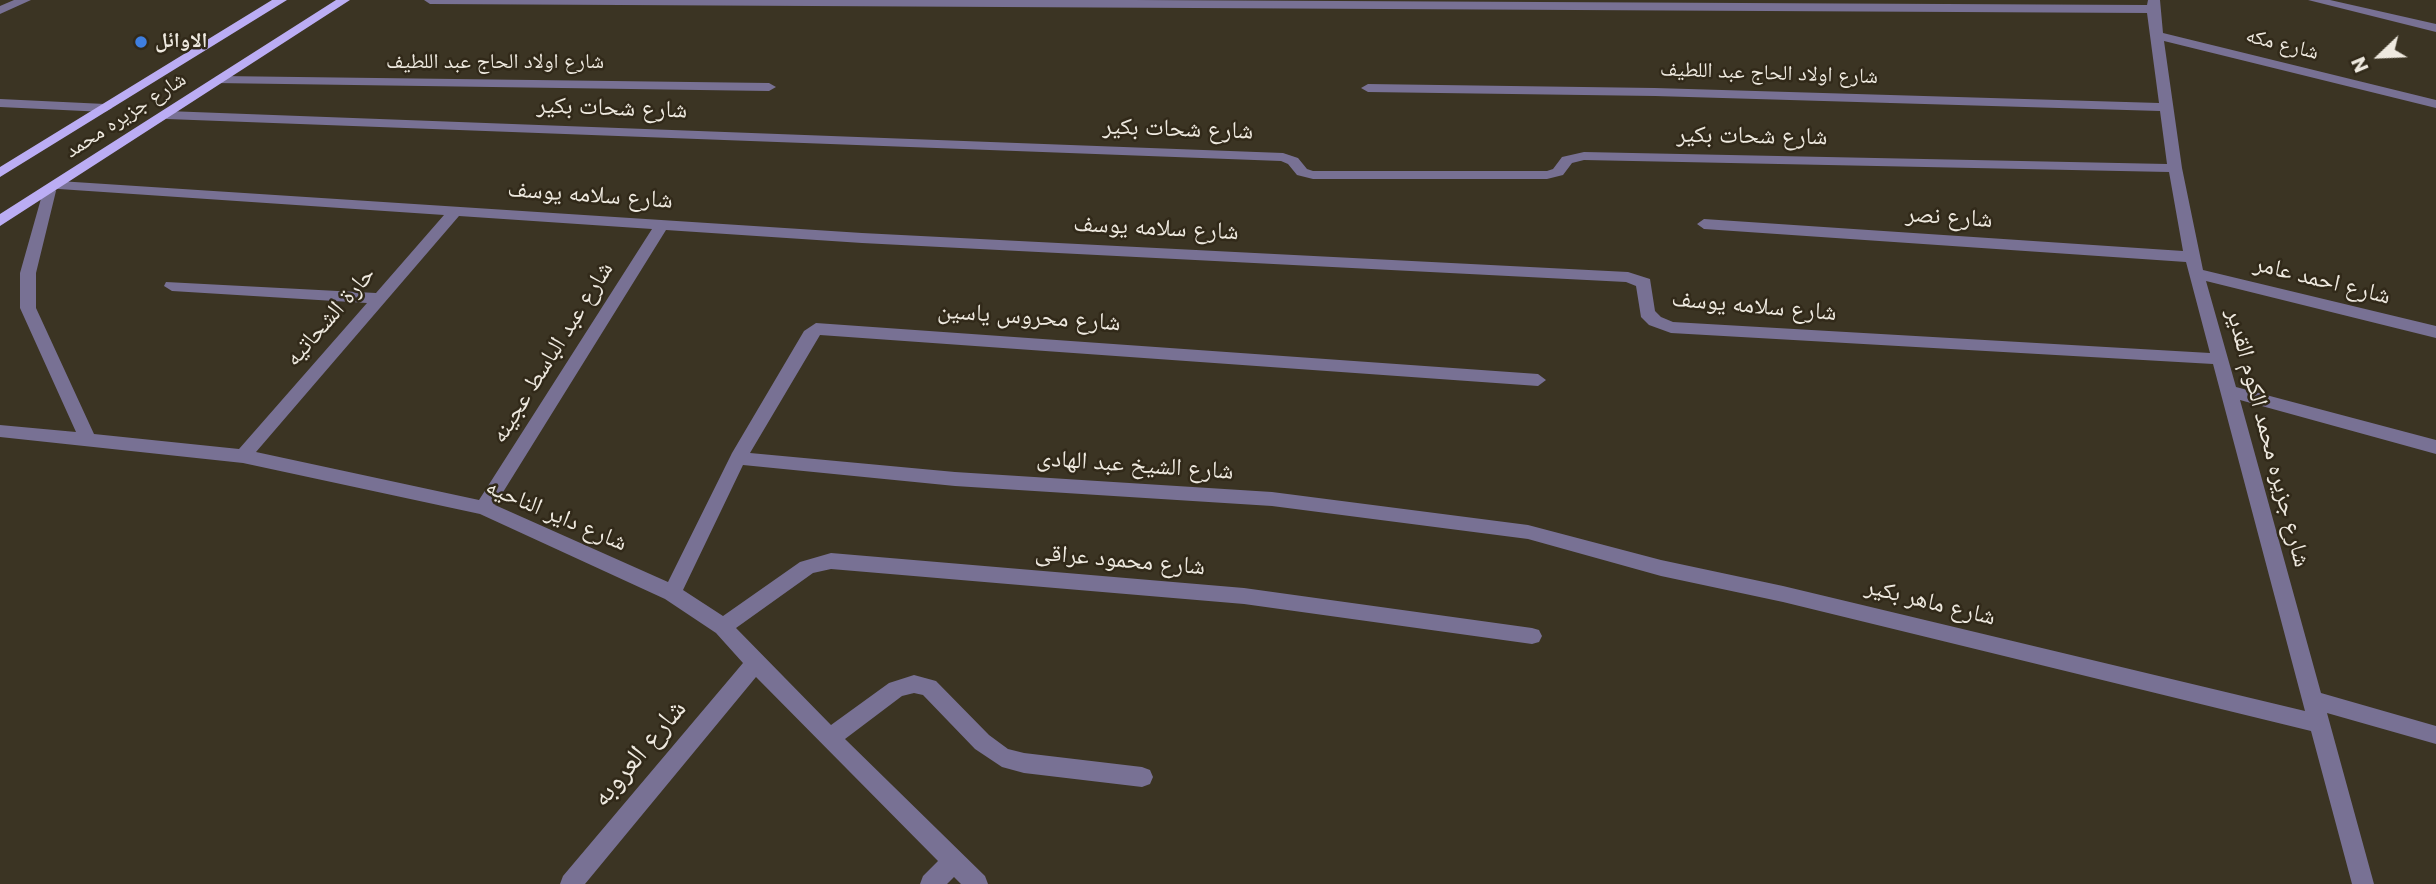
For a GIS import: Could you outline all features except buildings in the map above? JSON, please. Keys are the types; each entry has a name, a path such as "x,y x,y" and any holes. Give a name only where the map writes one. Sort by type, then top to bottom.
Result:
{"main road":[{"name":"شارع جزيره محمد","path":"0,173 281,0"},
{"name":"شارع جزيره محمد","path":"0,221 344,0"}],"street":[{"path":"0,10 24,0"},
{"path":"430,0 2154,5"},
{"path":"2314,0 2436,28"},
{"name":"شارع جزيره محمد الكوم القدير","path":"2154,5 2175,168 2192,257 2365,883"},
{"name":"شارع مكه","path":"2158,36 2436,104"},
{"name":"شارع اولاد الحاج عبد اللطيف","path":"220,80 769,87"},
{"name":"شارع اولاد الحاج عبد اللطيف","path":"1368,88 1655,92 2168,107"},
{"path":"0,103 105,108"},
{"name":"شارع شحات بكير","path":"167,115 1283,157 1293,161 1302,172 1312,175 1547,174 1558,172 1567,160 1584,156 2175,168"},
{"path":"54,188 28,273 28,308 87,438"},
{"name":"شارع سلامه يوسف","path":"54,188 456,210 862,238 1628,277 1644,283 1647,313 1655,321 1671,327 2219,359"},
{"name":"حارة الشحاتيه","path":"243,456 456,210"},
{"name":"شارع عبد الباسط عجينه","path":"484,508 663,223"},
{"name":"شارع نصر","path":"1704,224 2192,257"},
{"name":"شارع احمد عامر","path":"2197,274 2436,332"},
{"path":"172,286 380,298"},
{"name":"شارع محروس ياسين","path":"672,593 738,458 816,329 1538,380"},
{"path":"2227,391 2436,447"},
{"name":"شارع داير الناحيه","path":"0,430 243,456 484,508 672,593 723,627 755,663 977,884"},
{"name":"شارع الشيخ عبد الهادى","path":"738,458 955,479 1272,499 1528,532"},
{"name":"شارع ماهر بكير","path":"1528,532 1661,568 1783,594 2321,724"},
{"name":"شارع محمود عراقى","path":"723,627 807,566 831,561 1244,596 1532,636"},
{"name":"شارع العروبه","path":"571,884 755,663"},
{"path":"830,738 896,689 914,684 929,687 982,742 1002,757 1024,763 1142,776"},
{"path":"2314,700 2436,735"},
{"path":"931,884 954,861"}],"place":[{"name":"الاوائل","path":"141,42"}]}
